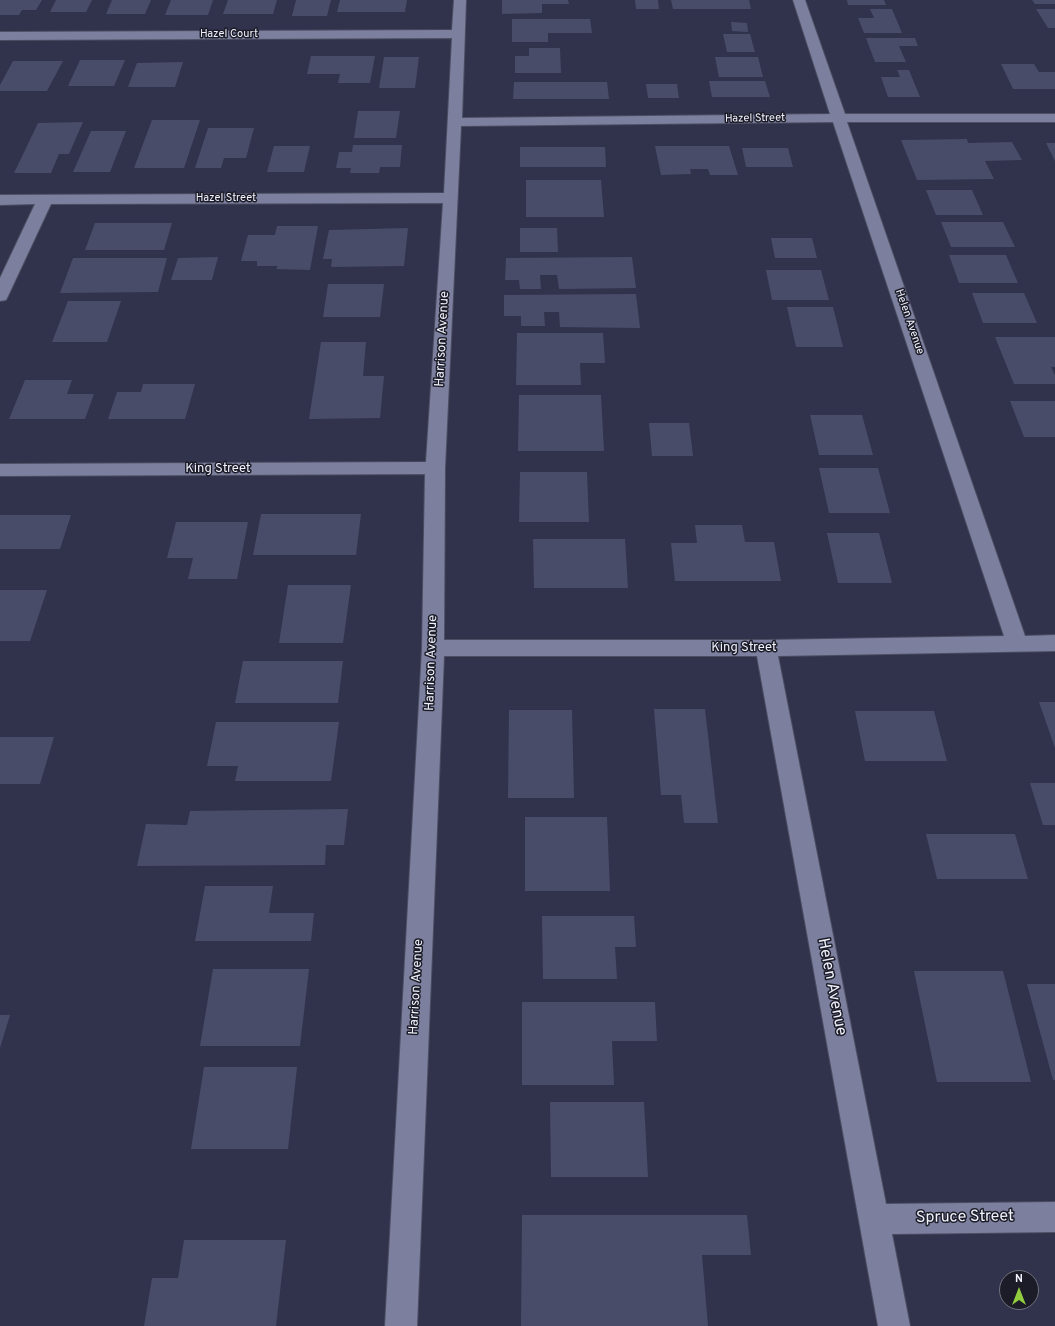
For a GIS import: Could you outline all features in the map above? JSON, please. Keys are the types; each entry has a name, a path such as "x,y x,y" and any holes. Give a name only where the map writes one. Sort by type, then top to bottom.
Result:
{"street":[{"name":"Harrison Avenue","path":"401,1326 433,648 435,468 451,198 460,0"},
{"name":"Helen Avenue","path":"799,0 1017,644"},
{"name":"Hazel Court","path":"0,36 458,34"},
{"name":"Hazel Street","path":"455,122 840,118 1055,118"},
{"name":"Hazel Street","path":"0,200 451,198"},
{"path":"0,296 45,200"},
{"name":"King Street","path":"0,470 435,468"},
{"name":"King Street","path":"433,648 766,648 1055,643"},
{"name":"Helen Avenue","path":"766,648 894,1326"},
{"name":"Spruce Street","path":"875,1219 1055,1217"}],"building":[{"path":"0,0 42,0 36,10 22,10 19,15 0,15"},
{"path":"56,0 92,0 86,12 50,12"},
{"path":"112,0 151,0 145,14 106,14"},
{"path":"171,0 213,0 208,15 165,15"},
{"path":"228,0 277,0 273,14 223,14"},
{"path":"296,0 331,0 327,16 292,16"},
{"path":"340,0 407,0 405,12 337,12"},
{"path":"502,0 568,0 569,4 542,4 542,13 502,14"},
{"path":"635,0 658,0 659,9 636,9"},
{"path":"671,0 749,0 751,9 673,9"},
{"path":"847,0 884,0 886,5 848,5"},
{"path":"1032,0 1055,0 1055,4 1035,4"},
{"path":"870,9 892,9 902,33 864,33 858,18 874,18"},
{"path":"1036,9 1055,9 1055,28 1048,28"},
{"path":"512,19 590,19 592,33 548,33 548,42 512,42"},
{"path":"731,22 747,23 748,32 732,31"},
{"path":"723,34 750,34 755,52 727,52"},
{"path":"866,38 915,38 918,46 899,46 906,62 875,62"},
{"path":"529,48 560,48 561,73 515,73 515,56 529,56"},
{"path":"311,56 375,56 370,83 338,83 340,74 307,74"},
{"path":"384,57 419,57 415,88 379,88"},
{"path":"715,57 758,57 763,77 719,77"},
{"path":"80,60 125,60 114,86 68,86"},
{"path":"13,61 63,61 47,91 0,91 0,85"},
{"path":"183,62 175,87 128,87 137,63"},
{"path":"1001,64 1034,64 1039,72 1055,72 1055,89 1013,89"},
{"path":"897,70 909,70 920,97 888,97 881,77 900,77"},
{"path":"709,81 765,81 770,97 712,97"},
{"path":"514,82 607,82 609,99 513,99"},
{"path":"646,84 677,84 679,98 648,98"},
{"path":"358,111 400,111 396,138 354,138"},
{"path":"152,120 200,120 184,168 134,168"},
{"path":"83,122 69,154 59,154 51,173 14,173 38,123"},
{"path":"208,128 254,128 246,158 224,158 221,168 195,168"},
{"path":"91,131 126,131 110,172 73,172"},
{"path":"967,139 968,143 1012,142 1022,160 985,161 994,179 917,180 901,140"},
{"path":"1046,143 1055,143 1055,161"},
{"path":"353,145 402,145 400,167 380,167 379,173 350,173 351,168 336,168 339,152 352,152"},
{"path":"274,146 310,146 304,172 267,172"},
{"path":"655,146 729,146 738,175 710,175 708,169 690,169 691,174 661,175"},
{"path":"520,147 605,147 606,167 520,167"},
{"path":"742,148 788,148 793,167 746,167"},
{"path":"526,180 601,180 604,217 526,217"},
{"path":"926,190 972,190 983,215 936,215"},
{"path":"941,222 1003,222 1015,247 951,247"},
{"path":"95,223 172,223 164,250 85,250"},
{"path":"277,226 318,226 310,270 276,269 278,266 257,266 257,261 241,261 248,235 275,235"},
{"path":"408,228 404,266 331,267 332,259 323,259 329,230"},
{"path":"520,228 557,228 558,252 520,252"},
{"path":"771,238 812,238 817,258 775,258"},
{"path":"949,255 1006,255 1018,283 959,283"},
{"path":"218,257 212,280 171,280 178,258"},
{"path":"632,257 636,288 559,289 557,275 540,275 541,289 520,289 519,280 505,280 506,258"},
{"path":"73,258 167,258 158,292 60,293"},
{"path":"766,270 821,270 829,300 772,300"},
{"path":"328,284 384,284 380,317 323,317"},
{"path":"972,293 1024,293 1037,323 983,323"},
{"path":"636,294 640,328 560,327 559,312 544,312 545,326 521,326 521,316 504,316 504,295"},
{"path":"68,301 121,301 107,342 52,342"},
{"path":"787,307 833,307 843,347 796,347"},
{"path":"517,333 603,333 605,363 580,363 581,385 516,385"},
{"path":"995,337 1055,337 1055,367 1051,367 1055,375 1055,384 1014,384"},
{"path":"321,342 366,342 363,376 384,376 380,418 309,419"},
{"path":"25,380 72,380 67,394 94,394 85,419 9,419"},
{"path":"143,384 195,384 185,419 108,419 117,392 141,392"},
{"path":"519,395 601,395 604,451 518,451"},
{"path":"1010,401 1055,401 1055,437 1024,437"},
{"path":"810,415 862,415 873,455 819,455"},
{"path":"649,423 689,423 693,456 652,456"},
{"path":"819,468 878,468 890,513 829,513"},
{"path":"520,472 587,472 589,522 519,522"},
{"path":"261,514 361,514 356,555 253,555"},
{"path":"0,515 71,515 60,549 0,549"},
{"path":"176,522 248,522 237,579 188,579 193,558 167,558"},
{"path":"695,525 742,525 745,542 774,542 781,581 675,581 671,543 697,543"},
{"path":"827,533 879,533 892,583 838,583"},
{"path":"533,539 625,539 628,588 534,588"},
{"path":"288,585 351,585 343,643 279,643"},
{"path":"0,590 47,590 30,641 0,641"},
{"path":"243,661 343,661 338,703 235,703"},
{"path":"1039,702 1055,702 1055,748"},
{"path":"654,709 705,709 718,823 684,823 681,795 661,795"},
{"path":"509,710 572,710 574,798 508,798"},
{"path":"855,711 934,711 947,761 865,761"},
{"path":"216,722 339,722 331,781 235,781 238,766 207,766"},
{"path":"0,737 54,737 40,784 0,784"},
{"path":"1030,783 1055,783 1055,825 1043,825"},
{"path":"348,809 344,845 326,845 325,865 137,866 146,824 187,825 190,811"},
{"path":"525,817 607,817 610,891 525,891"},
{"path":"926,834 1015,834 1028,879 937,879"},
{"path":"205,886 273,886 269,913 314,913 311,941 195,941"},
{"path":"542,916 634,916 636,947 615,947 617,979 543,979"},
{"path":"213,969 309,969 300,1046 200,1046"},
{"path":"914,971 1003,971 1031,1082 937,1082"},
{"path":"1027,984 1055,984 1055,1080 1053,1080"},
{"path":"522,1002 655,1002 657,1041 612,1041 614,1085 522,1085"},
{"path":"0,1015 10,1015 0,1048"},
{"path":"204,1067 297,1067 288,1149 191,1149"},
{"path":"550,1102 644,1102 648,1177 551,1177"},
{"path":"522,1215 747,1215 751,1255 702,1255 708,1326 521,1326"},
{"path":"184,1240 286,1240 276,1326 144,1326 152,1278 178,1278"}]}
